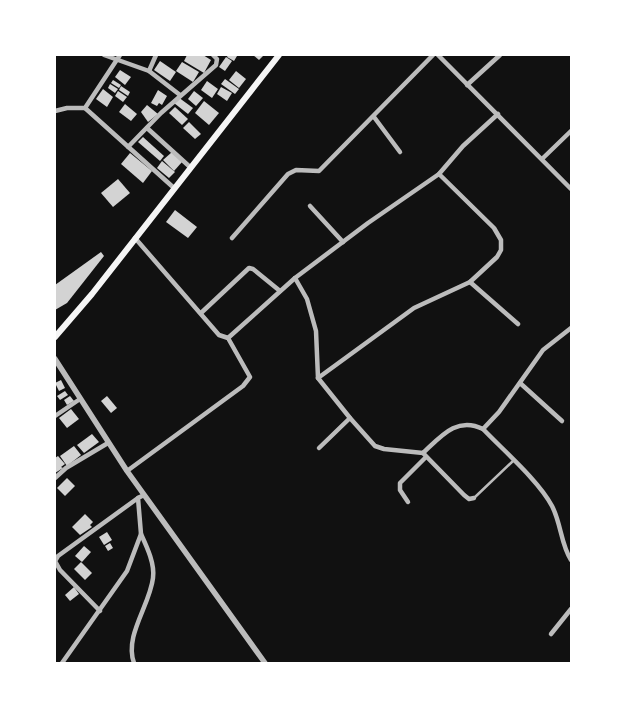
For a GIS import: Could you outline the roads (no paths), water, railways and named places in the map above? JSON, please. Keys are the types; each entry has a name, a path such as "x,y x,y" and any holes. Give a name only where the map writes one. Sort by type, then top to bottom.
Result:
{"main road":[{"path":"55,337 92,294 279,55"}],"street":[{"path":"104,55 119,57 150,71 180,95"},
{"path":"150,71 156,55"},
{"path":"128,147 180,95 216,65 217,60 213,55"},
{"path":"232,238 288,174 296,170 319,171 374,117 432,55"},
{"path":"438,55 571,189"},
{"path":"467,85 500,55"},
{"path":"85,108 119,57"},
{"path":"55,111 67,108 85,108 174,188"},
{"path":"228,338 295,278 439,174 463,146 498,114"},
{"path":"374,117 400,152"},
{"path":"147,128 190,167"},
{"path":"542,160 571,131"},
{"path":"318,378 414,308 470,282 497,257 501,250 501,240 494,228 439,174"},
{"path":"310,206 343,242"},
{"path":"127,471 248,381 250,374 228,338 219,335 135,238"},
{"path":"201,313 249,268 280,290"},
{"path":"295,278 307,299 316,331 318,378 350,418 375,446 425,455 464,495 469,499 474,498"},
{"path":"470,282 518,324"},
{"path":"483,429 499,412 543,350 571,328"},
{"path":"55,359 127,471 266,663"},
{"path":"520,382 562,421"},
{"path":"55,416 80,399"},
{"path":"319,448 350,418"},
{"path":"408,502 400,490 400,483 443,434 458,425 468,424 483,429 552,504 559,520 567,554 571,560"},
{"path":"55,478 66,468 108,443"},
{"path":"100,611 60,570 55,561 58,556 144,495"},
{"path":"62,663 127,571 140,534 138,498"},
{"path":"134,663 131,649 154,576 148,547 140,534"},
{"path":"551,634 571,609"}],"lane":[{"path":"474,498 513,461"}]}
